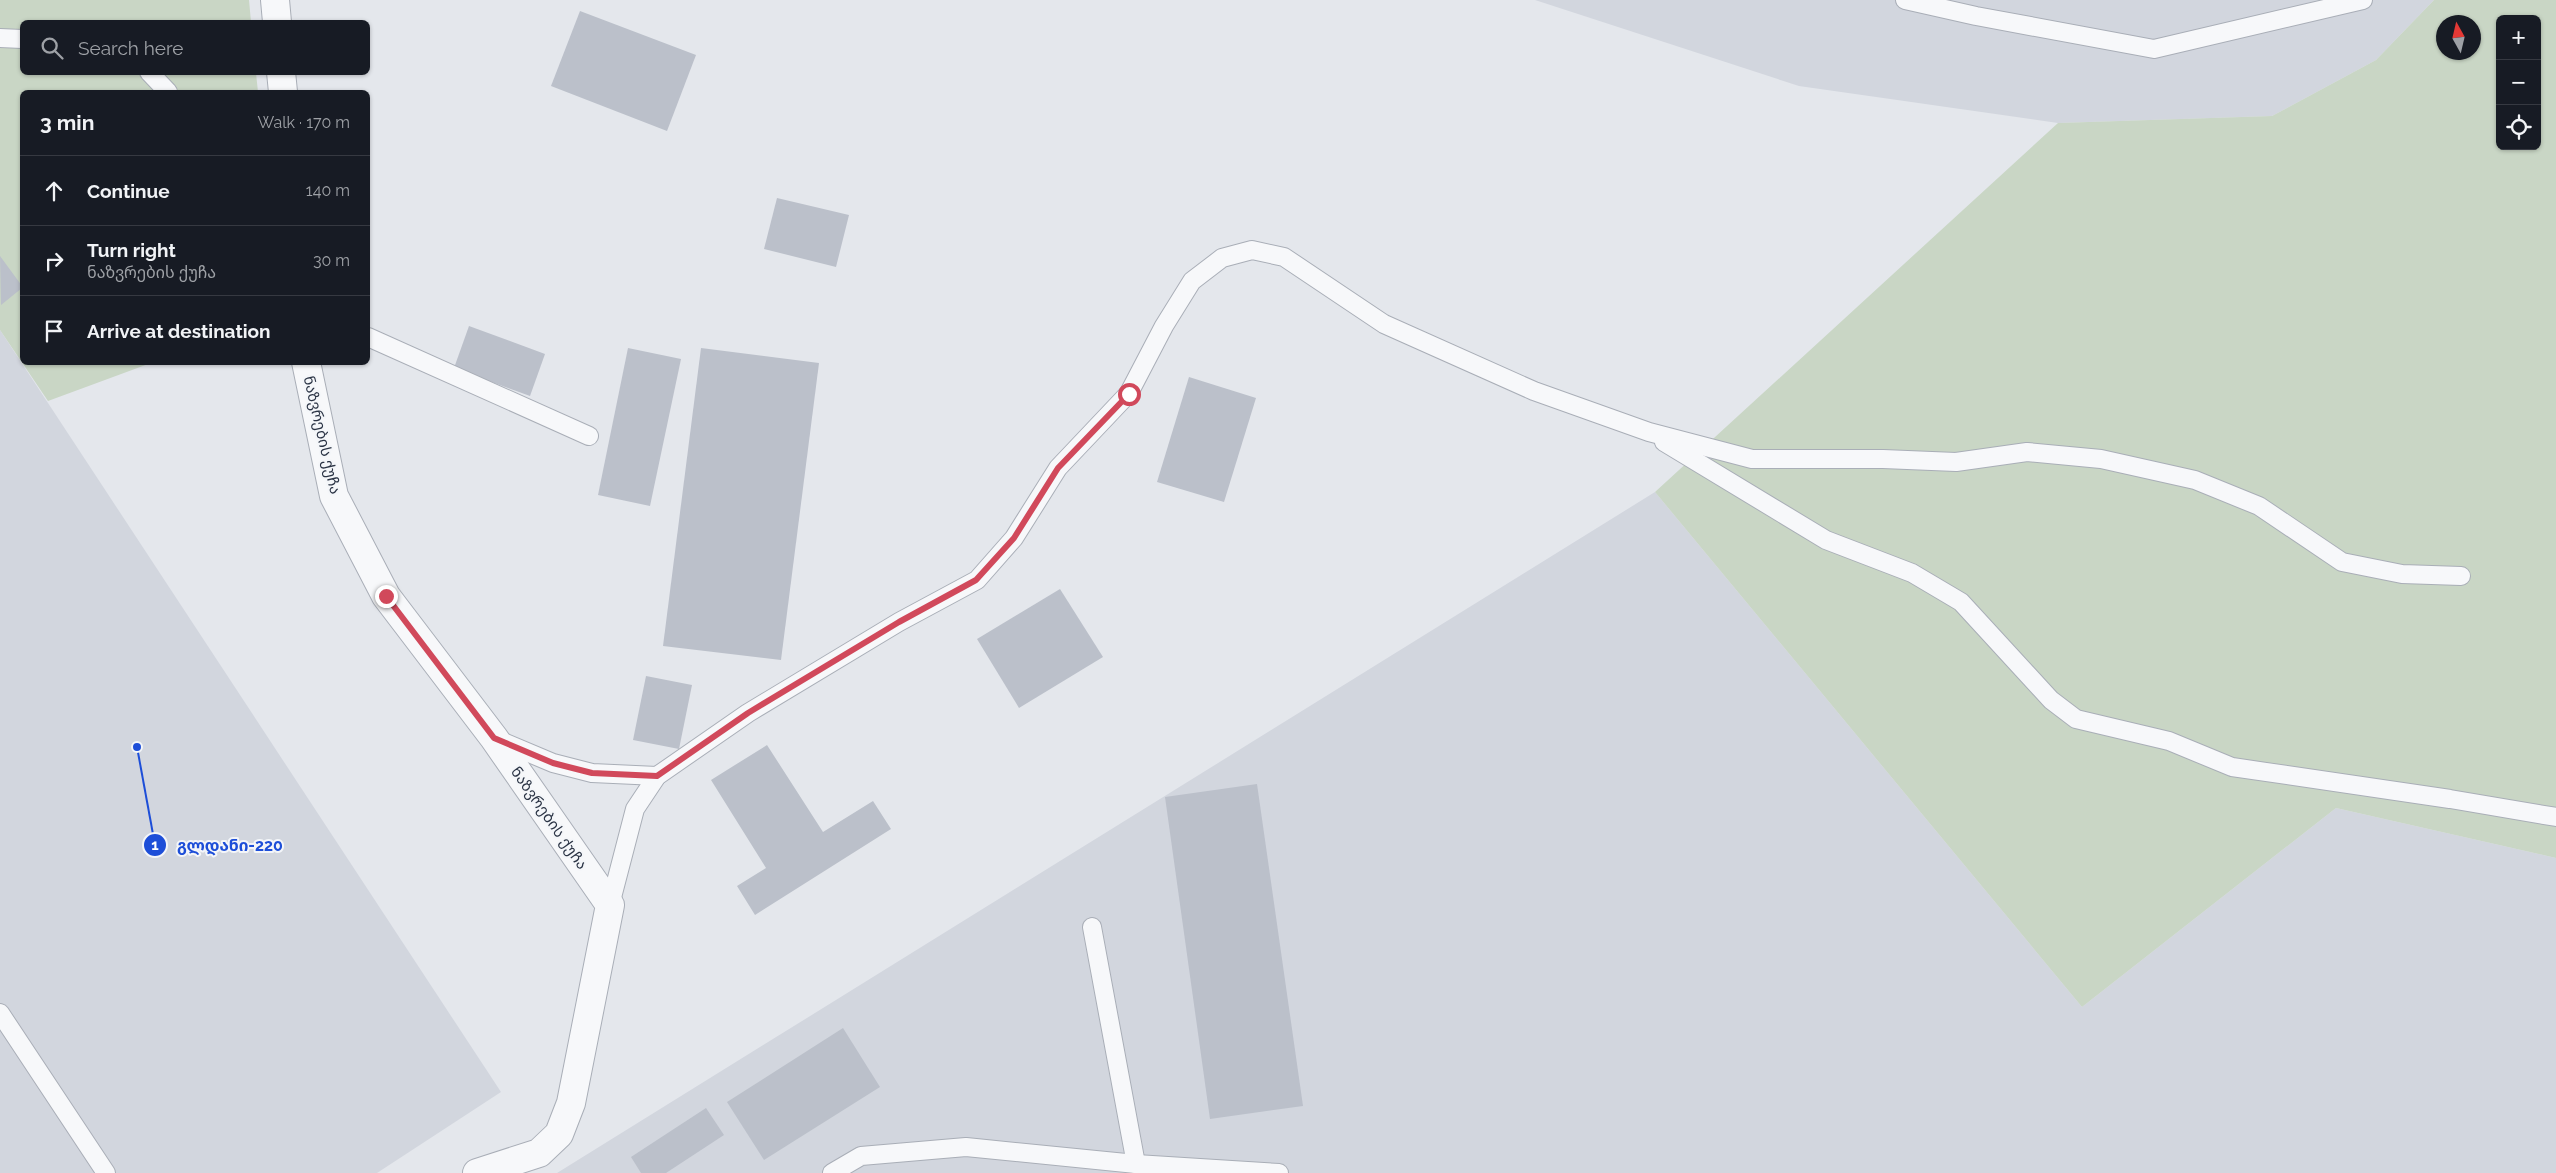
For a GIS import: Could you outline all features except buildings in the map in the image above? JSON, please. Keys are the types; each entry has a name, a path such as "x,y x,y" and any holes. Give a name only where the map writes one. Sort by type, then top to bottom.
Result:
{"street":[{"path":"275,0 277,20"},
{"path":"281,75 283,90"},
{"name":"ნაზვრების ქუჩა","path":"307,365 334,496 386,596 494,738 610,904"},
{"path":"477,1173 539,1153 559,1134 571,1104 610,904"}],"lane":[{"path":"1905,0 1976,16 2154,49 2364,0"},
{"path":"0,38 20,39"},
{"path":"152,75 166,90"},
{"path":"610,904 635,809 657,776 748,713 899,622 976,580 1014,538 1058,468 1129,394 1164,326 1192,281 1222,258 1252,250 1284,257 1384,324 1534,391 1649,432 1752,459 1883,459 1956,462 2027,452 2101,459 2195,480 2259,506 2342,562 2402,574 2461,576"},
{"path":"370,338 589,436"},
{"path":"1649,432 1826,540 1912,573 1961,602 2051,700 2076,719 2169,741 2232,767 2450,799 2556,818"},
{"path":"494,738 553,763 592,773 657,776"},
{"path":"1092,927 1136,1164"},
{"path":"0,1014 106,1173"},
{"path":"832,1173 861,1156 966,1147 1136,1164 1279,1173"}],"shaded area":[{"path":"1535,0 2434,0 2376,60 2272,116 2058,123 1799,86"},
{"path":"0,330 20,360 20,365 23,365 501,1092 377,1173 0,1173"},
{"path":"1655,492 2082,1007 2336,808 2556,858 2556,1173 557,1173"}],"green space":[{"path":"0,0 249,0 251,20 20,20 20,75 256,75 258,90 20,90 20,360 0,330"},
{"path":"2434,0 2556,0 2556,858 2336,808 2082,1007 1655,492 2058,123 2272,116 2376,60"},
{"path":"24,365 146,365 48,401"}],"place":[{"name":"გლდანი-220","path":"137,747"}],"route":[{"path":"386,596 494,738 553,763 592,773 657,776 748,713 899,622 976,580 1014,538 1058,468 1129,394"}]}
